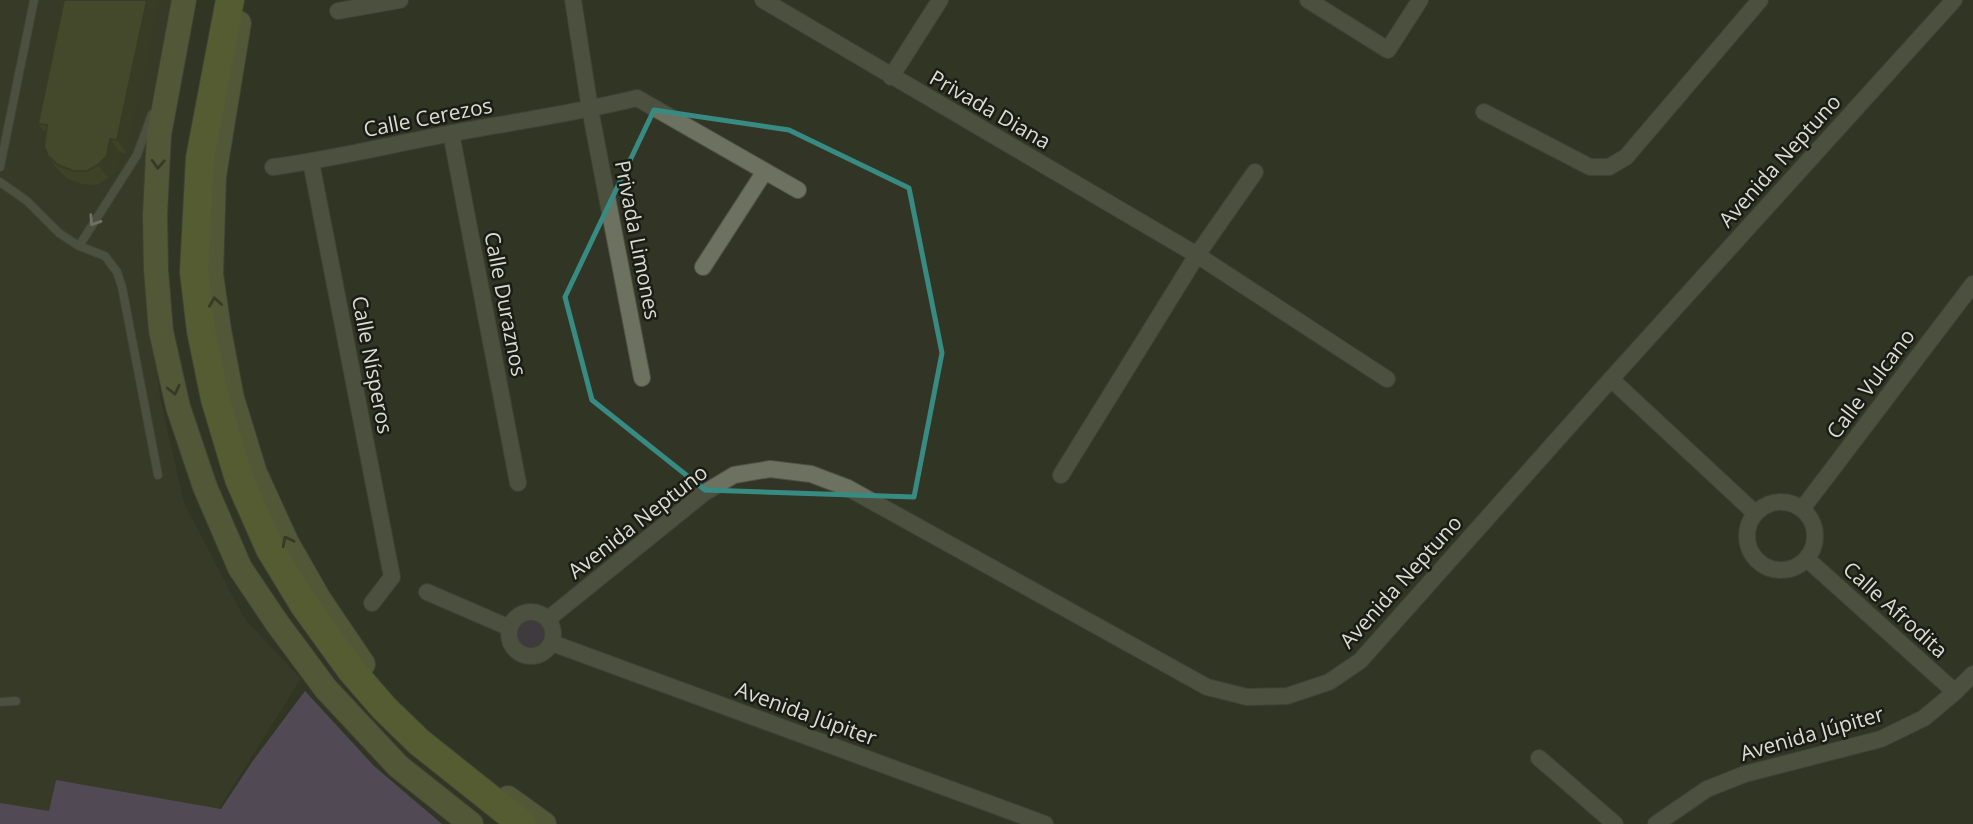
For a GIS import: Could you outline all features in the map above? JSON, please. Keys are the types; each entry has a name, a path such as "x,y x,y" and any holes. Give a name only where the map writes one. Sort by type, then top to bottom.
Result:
{"highway":[{"path":"211,0 185,141 176,268 182,329 196,402 222,483 262,567 289,612 338,680 407,753 497,824"},
{"path":"230,0 200,158 194,272 201,331 215,399 239,479 270,549 304,605 351,670 384,708 419,742 522,824"}],"main road":[{"path":"182,0 159,135 155,215 156,270 161,331 178,407 205,487 240,568 326,689 398,766 471,824"},
{"path":"243,0 214,176 211,274 232,398 255,473 287,542 313,588 362,662 427,733 544,824"}],"street":[{"path":"338,11 400,0"},
{"name":"Privada Limones","path":"573,0 590,109 642,378"},
{"name":"Privada Diana","path":"762,0 789,7 891,76 1197,255 1387,379"},
{"path":"891,76 940,0"},
{"path":"1308,0 1388,50 1420,0"},
{"path":"1484,112 1590,167 1609,167 1626,158 1760,0"},
{"name":"Avenida Neptuno","path":"548,619 704,493 734,475 770,469 811,474 848,488 1207,687 1247,697 1287,696 1329,682 1360,661 1954,0"},
{"name":"Calle Cerezos","path":"273,167 311,162 637,98 798,190"},
{"name":"Calle Duraznos","path":"451,133 518,484"},
{"name":"Calle Nísperos","path":"311,162 392,577 372,603"},
{"path":"703,267 765,171"},
{"path":"1061,475 1197,255 1255,172"},
{"name":"Calle Vulcano","path":"1802,509 1973,284"},
{"path":"1611,379 1755,513"},
{"path":"1778,502 1791,503 1802,509 1812,519 1815,533 1814,547 1807,559 1796,567 1783,570 1758,562 1750,551 1747,538 1755,513 1766,505 1778,502"},
{"name":"Calle Afrodita","path":"1807,559 1955,692"},
{"path":"427,592 510,628"},
{"path":"534,612 548,619 554,635 552,643 540,655 524,655 511,645 510,628 519,616 534,612"},
{"name":"Avenida Júpiter","path":"552,643 1045,824"},
{"name":"Avenida Júpiter","path":"1656,824 1707,789 1745,774 1881,739 1924,718 1973,674"},
{"path":"1539,758 1615,824"}],"lane":[{"path":"0,167 34,0"},
{"path":"79,246 136,155 161,91 182,0"},
{"path":"0,182 27,201 59,233 79,246 105,256 117,272 158,475"},
{"path":"0,702 16,701"}],"highlighted area":[{"path":"654,110 789,130 909,188 942,353 914,497 705,490 592,400 565,297"}],"shaded area":[{"path":"0,0 171,0 153,116 147,294 160,397 184,503 244,618 301,679 209,824 0,824"},
{"path":"531,617 543,622 548,634 543,646 531,651 519,646 514,634 519,622"},
{"path":"305,691 374,766 442,824 0,824 0,803 49,811 56,780 221,809"}],"building":[{"path":"64,0 147,0 117,140 110,139 107,156 87,171 73,171 58,165 48,156 44,147 47,125 38,124"}]}
